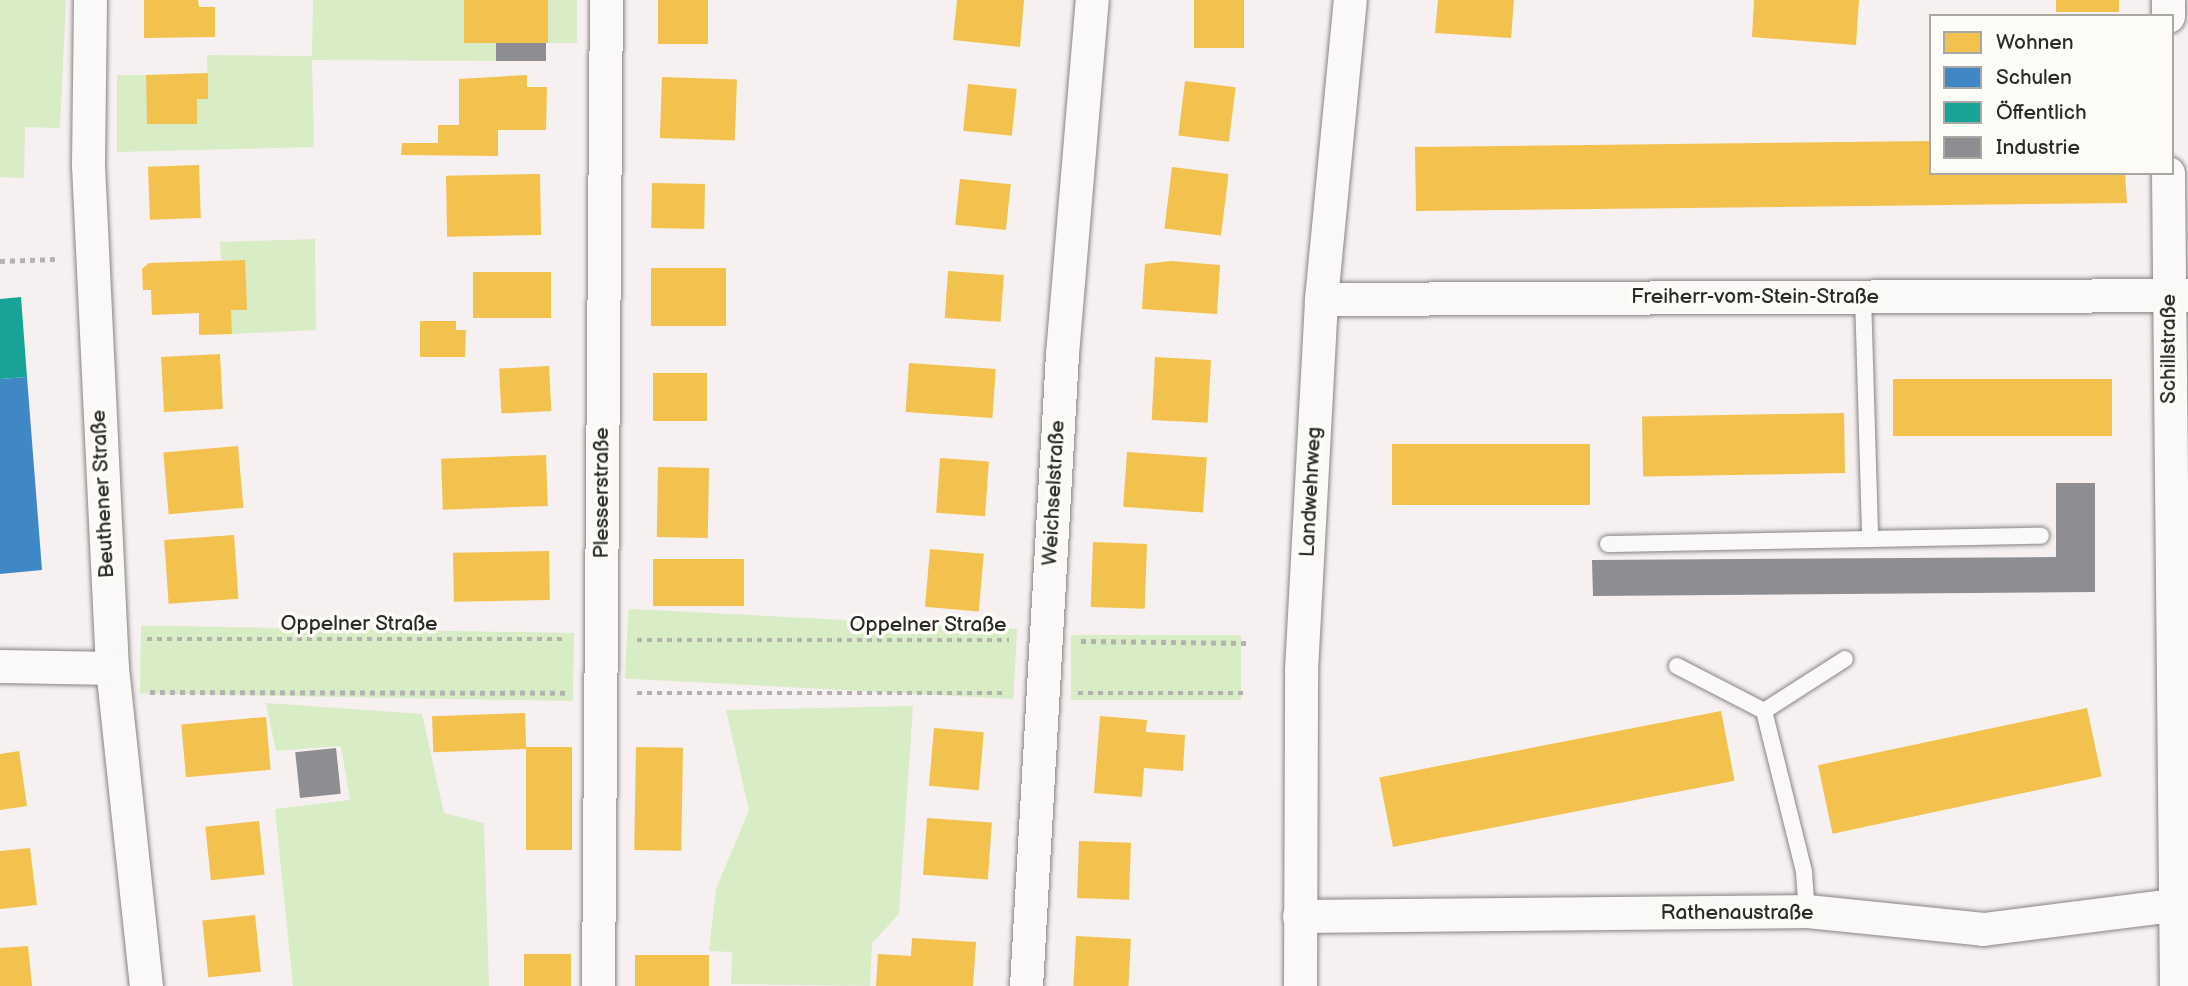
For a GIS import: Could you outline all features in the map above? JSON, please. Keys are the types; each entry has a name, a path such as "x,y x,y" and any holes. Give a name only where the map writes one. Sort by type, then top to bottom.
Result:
{"street":[{"name":"Beuthener Straße","path":"90,0 91,258 112,668 146,986"},
{"name":"Plesserstraße","path":"598,986 606,0"},
{"name":"Weichselstraße","path":"1026,986 1062,354 1092,0"},
{"name":"Landwehrweg","path":"1300,986 1300,698 1321,299 1350,0"},
{"name":"Schillstraße","path":"2168,175 2178,295 2173,905 2176,986"},
{"name":"Freiherr-vom-Stein-Straße","path":"1321,299 2178,295"},
{"path":"0,666 112,668"},
{"name":"Rathenaustraße","path":"1299,916 1807,911 1983,929 2173,905"}],"lane":[{"path":"1864,296 1870,539"},
{"path":"1608,544 2042,537"},
{"path":"1764,711 1845,659"},
{"path":"1677,666 1764,711 1804,872 1807,911"}],"path":[{"path":"0,261 91,258"},
{"name":"Oppelner Straße","path":"132,639 572,639"},
{"name":"Oppelner Straße","path":"633,640 1013,640"},
{"path":"1073,641 1249,643"},
{"path":"136,692 572,693"},
{"path":"632,693 1010,693"},
{"path":"1070,693 1247,693"}],"green space":[{"path":"0,0 66,0 60,128 25,127 24,178 0,177"},
{"path":"313,0 464,0 464,43 496,43 496,61 312,60 314,147 117,152 117,75 146,75 148,124 197,124 197,99 208,98 207,55 312,56"},
{"path":"548,0 577,0 577,43 548,43"},
{"path":"315,239 316,330 232,334 231,310 246,310 245,260 221,260 220,242"},
{"path":"629,609 1017,629 1013,699 625,679"},
{"path":"141,625 574,633 573,701 140,693"},
{"path":"1071,635 1241,635 1241,700 1071,700"},
{"path":"266,703 422,714 444,813 484,823 489,986 293,986 275,809 350,800 341,746 276,751"},
{"path":"913,706 899,914 872,943 870,986 731,984 732,952 709,951 716,889 749,810 726,710"}],"building: Wohnen":[{"path":"144,0 198,0 199,7 215,7 215,37 144,38"},
{"path":"464,0 548,0 548,43 464,43"},
{"path":"658,0 708,0 708,44 658,44"},
{"path":"957,0 1024,0 1020,47 953,40"},
{"path":"1194,0 1244,0 1244,48 1194,48"},
{"path":"1438,0 1514,0 1511,38 1435,33"},
{"path":"1754,0 1859,0 1856,45 1752,37"},
{"path":"2056,0 2119,0 2119,12 2056,12"},
{"path":"208,73 208,99 197,99 197,124 147,124 146,75"},
{"path":"527,75 527,87 547,87 546,130 498,130 498,156 401,155 402,143 438,143 438,125 459,125 459,79"},
{"path":"662,77 737,80 735,141 660,138"},
{"path":"1185,81 1236,87 1229,142 1178,136"},
{"path":"968,84 1017,89 1012,136 963,131"},
{"path":"1929,141 1929,175 2125,175 2127,203 1416,211 1415,147"},
{"path":"199,165 201,218 150,220 148,167"},
{"path":"1172,167 1229,174 1221,235 1164,229"},
{"path":"540,174 541,235 447,237 446,176"},
{"path":"960,179 1011,184 1006,230 955,225"},
{"path":"652,183 705,184 704,229 651,228"},
{"path":"245,260 247,310 231,310 232,334 199,335 199,313 152,315 151,290 143,290 142,269 149,263"},
{"path":"1171,261 1220,265 1217,314 1142,309 1145,264"},
{"path":"651,268 726,268 726,326 651,326"},
{"path":"948,271 1004,275 1001,322 945,318"},
{"path":"473,272 551,272 551,318 473,318"},
{"path":"420,321 456,321 456,330 466,330 465,357 420,357"},
{"path":"220,354 223,409 164,412 161,357"},
{"path":"1155,357 1211,360 1208,423 1152,420"},
{"path":"909,363 996,369 992,418 906,412"},
{"path":"549,366 551,411 501,414 499,369"},
{"path":"653,373 707,373 707,421 653,421"},
{"path":"1893,379 2112,379 2112,436 1893,436"},
{"path":"1844,413 1845,473 1643,477 1642,417"},
{"path":"1392,444 1590,444 1590,505 1392,505"},
{"path":"238,446 243,508 169,514 163,453"},
{"path":"1127,452 1207,458 1203,512 1123,507"},
{"path":"546,455 548,506 443,510 441,459"},
{"path":"940,458 989,461 985,516 936,513"},
{"path":"658,467 709,468 708,538 657,537"},
{"path":"234,535 238,599 169,604 164,540"},
{"path":"1093,542 1147,544 1145,609 1091,607"},
{"path":"930,549 984,554 979,611 925,607"},
{"path":"549,551 550,600 454,602 453,553"},
{"path":"653,559 744,559 744,606 653,606"},
{"path":"2087,708 2102,776 1833,834 1818,765"},
{"path":"1721,711 1735,781 1393,847 1379,777"},
{"path":"525,713 526,749 433,752 432,716"},
{"path":"1100,716 1147,720 1146,732 1185,735 1183,771 1144,768 1142,797 1094,793"},
{"path":"266,717 271,770 186,777 181,724"},
{"path":"934,728 984,732 979,790 929,786"},
{"path":"526,747 572,747 572,850 526,850"},
{"path":"636,747 683,748 681,851 634,850"},
{"path":"19,751 27,806 0,810 0,754"},
{"path":"927,818 992,823 988,879 923,875"},
{"path":"259,821 265,875 211,880 205,827"},
{"path":"1079,841 1131,843 1129,900 1077,898"},
{"path":"30,848 37,905 0,909 0,851"},
{"path":"255,915 261,972 208,977 202,921"},
{"path":"1076,936 1131,939 1128,986 1073,986"},
{"path":"912,938 976,942 973,986 876,986 878,954 911,956"},
{"path":"28,946 32,986 0,986 0,948"},
{"path":"524,954 571,954 571,986 524,986"},
{"path":"635,955 709,955 709,986 635,986"}],"building: Schulen":[{"path":"27,377 42,570 0,574 0,379"}],"building: Öffentlich":[{"path":"21,297 27,377 0,379 0,299"}],"building: Industrie":[{"path":"496,43 546,43 546,61 496,61"},
{"path":"2056,483 2095,483 2095,592 1593,596 1592,560 2056,557"},
{"path":"336,748 341,794 300,798 295,752"}]}
